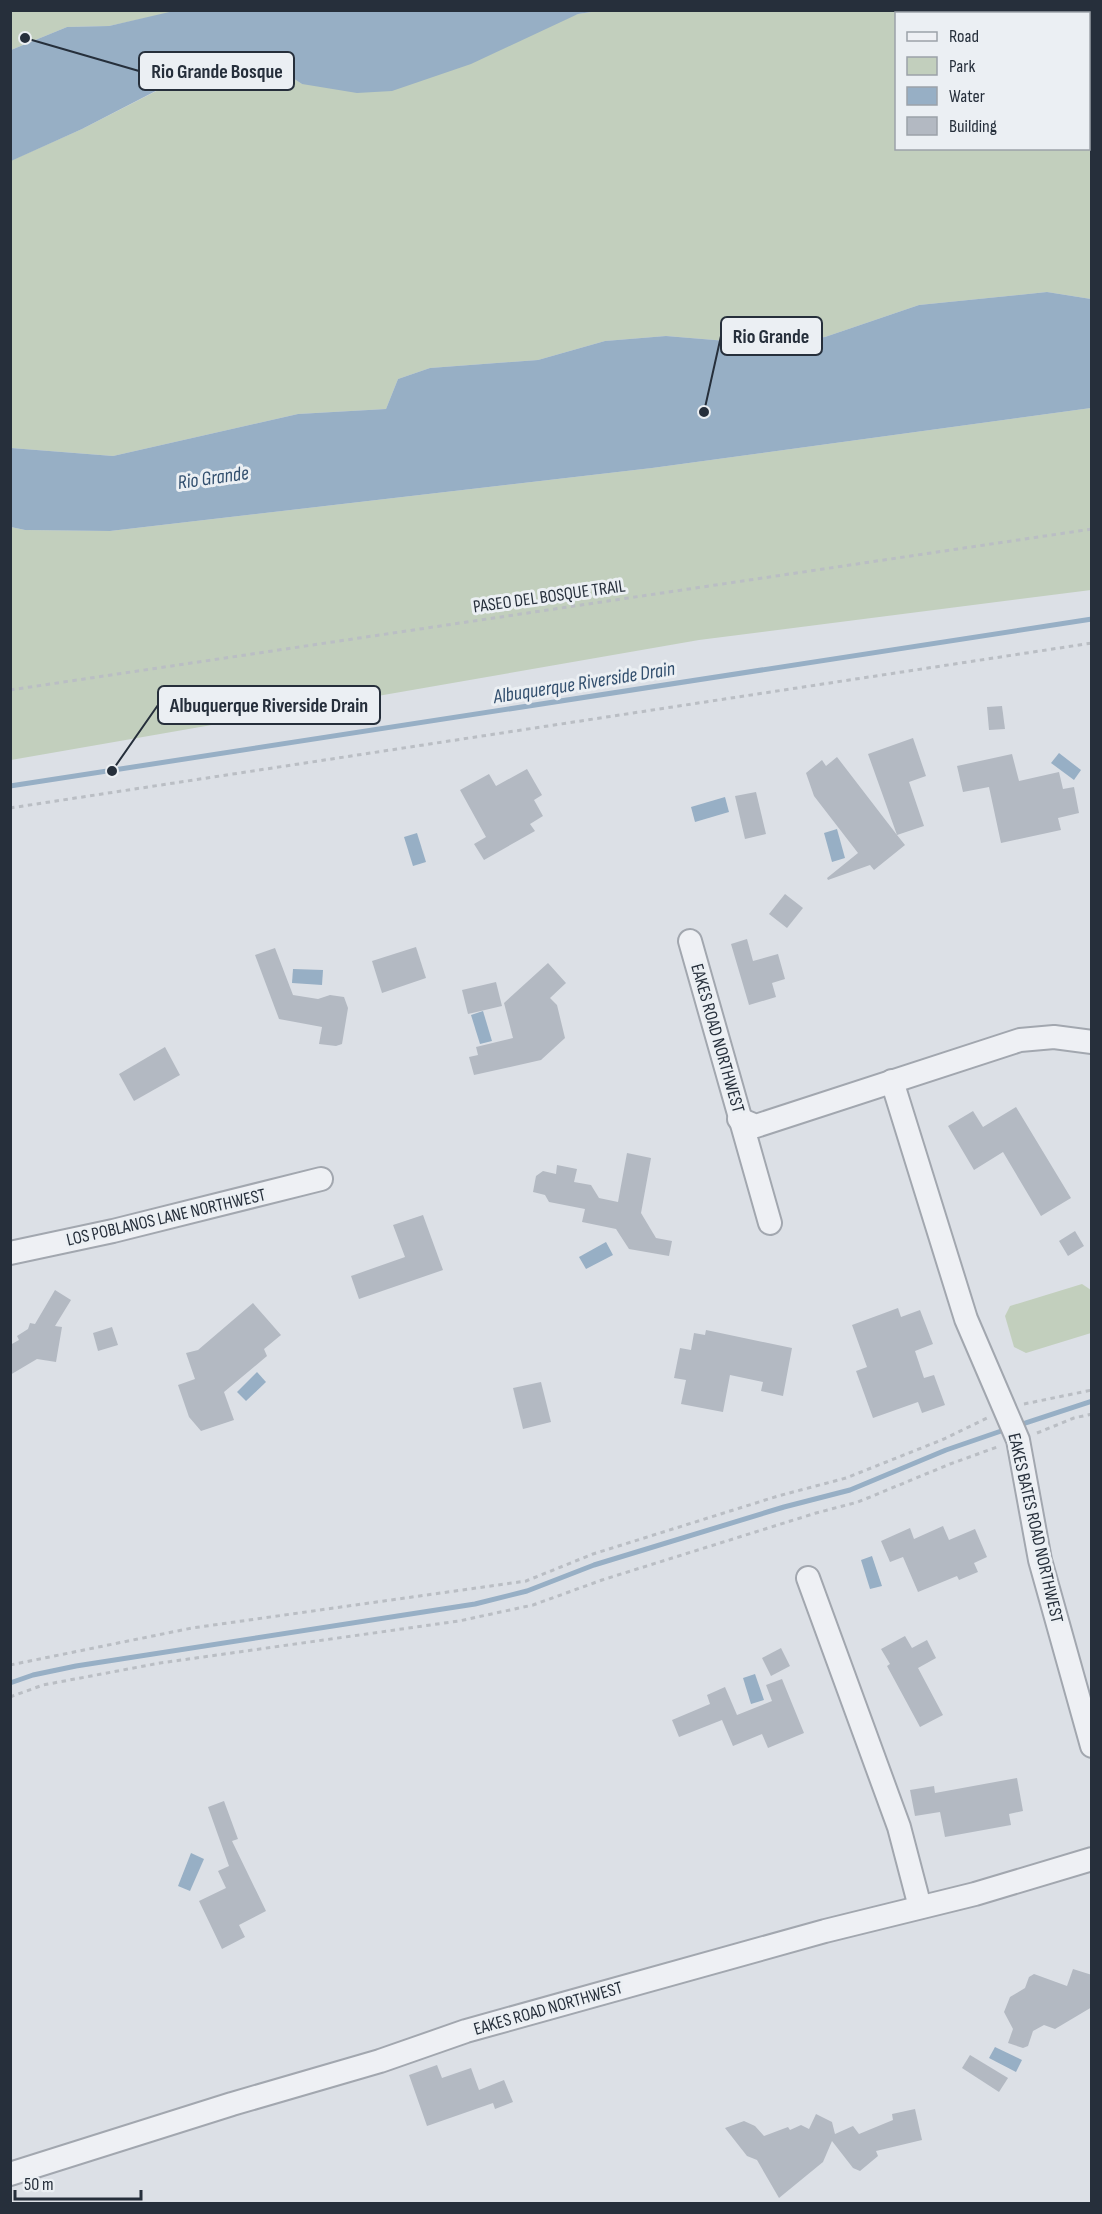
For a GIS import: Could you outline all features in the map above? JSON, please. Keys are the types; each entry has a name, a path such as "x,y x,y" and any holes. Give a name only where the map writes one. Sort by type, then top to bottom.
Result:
{"street":[{"name":"EAKES ROAD NORTHWEST","path":"690,941 739,1119 756,1126 1020,1040 1054,1037 1092,1042"},
{"name":"EAKES BATES ROAD NORTHWEST","path":"892,1081 966,1319 1018,1440 1040,1560 1092,1746"},
{"path":"739,1119 770,1223"},
{"name":"LOS POBLANOS LANE NORTHWEST","path":"10,1253 113,1231 321,1179"},
{"path":"808,1578 899,1827 920,1907"},
{"name":"EAKES ROAD NORTHWEST","path":"10,2175 232,2104 380,2061 466,2031 825,1931 975,1894 1092,1859"}],"path":[{"name":"PASEO DEL BOSQUE TRAIL","path":"10,690 1092,529"},
{"path":"10,808 1092,643"},
{"path":"10,1665 192,1628 526,1581 593,1554 778,1496 846,1478 944,1438 1006,1409 1092,1390"},
{"path":"10,1697 43,1685 160,1663 459,1621 533,1605 602,1580 858,1502 950,1464 1074,1418 1092,1414"}],"green space":[{"path":"11,11 178,11 109,26 67,27 11,50"},
{"path":"598,11 1091,11 1091,51 1090,12 895,12 895,150 1090,150 1091,68 1091,299 1047,292 919,305 825,337 763,344 666,336 605,341 538,360 430,368 398,379 386,409 298,414 113,456 11,448 10,161 82,129 178,80 201,86 268,62 302,84 578,14"},
{"path":"1091,408 1091,590 699,640 11,760 11,527 25,530 110,531 652,468"},
{"path":"1082,1284 1091,1290 1091,1333 1026,1353 1014,1347 1005,1316 1010,1306"}],"water":[{"path":"178,10 598,11 578,14 471,64 392,91 357,93 302,84 268,62 201,86 177,80 82,129 11,161 11,50 67,27 109,26"},
{"name":"Rio Grande","path":"1047,292 1091,299 1091,408 652,468 110,531 25,530 11,527 11,448 113,456 298,414 386,409 398,379 430,368 538,360 605,341 666,336 763,344 825,337 919,305"},
{"path":"1059,753 1081,770 1074,780 1051,763"},
{"path":"725,797 729,812 695,822 691,807"},
{"path":"837,829 845,858 832,862 824,833"},
{"path":"417,833 426,862 413,866 404,837"},
{"path":"293,969 323,970 322,985 292,983"},
{"path":"483,1011 492,1041 480,1044 471,1015"},
{"path":"606,1242 613,1255 586,1269 579,1257"},
{"path":"257,1372 266,1382 246,1401 237,1392"},
{"path":"872,1556 882,1586 870,1589 861,1560"},
{"path":"755,1674 764,1700 751,1704 743,1678"},
{"path":"191,1853 204,1859 190,1891 178,1886"},
{"path":"995,2047 1022,2060 1016,2072 989,2058"}],"building":[{"path":"1002,706 1005,729 989,730 987,707"},
{"path":"913,738 926,776 909,782 924,826 897,835 868,754"},
{"path":"1012,754 1019,781 1059,772 1063,789 1074,787 1079,813 1058,818 1061,830 1001,843 989,787 963,792 957,766"},
{"path":"837,757 905,845 874,870 870,865 828,880 827,878 858,853 814,796 806,773 822,760 826,766"},
{"path":"527,769 542,795 534,800 543,816 530,824 535,831 484,860 474,844 486,837 460,790 489,774 496,786"},
{"path":"756,792 766,834 745,839 735,796"},
{"path":"785,894 803,908 787,928 769,914"},
{"path":"747,939 753,961 778,954 785,979 772,983 776,997 749,1005 731,944"},
{"path":"416,947 426,978 382,993 372,961"},
{"path":"275,948 293,995 318,999 330,995 344,997 348,1008 342,1044 336,1046 319,1044 322,1027 279,1019 255,955"},
{"path":"548,963 566,983 550,998 557,1005 565,1038 541,1060 474,1075 469,1057 478,1055 476,1047 513,1038 504,1003"},
{"path":"496,982 502,1006 468,1014 462,990"},
{"path":"165,1047 180,1075 134,1101 119,1074"},
{"path":"1016,1107 1071,1198 1041,1216 1003,1152 974,1170 948,1126 973,1111 983,1127"},
{"path":"627,1153 651,1158 641,1213 656,1238 672,1241 669,1256 629,1249 616,1229 582,1222 585,1209 549,1202 545,1195 533,1192 536,1176 543,1171 556,1174 557,1165 577,1169 574,1182 591,1185 599,1198 618,1202"},
{"path":"423,1215 443,1270 359,1299 351,1276 405,1257 393,1225"},
{"path":"1075,1231 1084,1246 1068,1256 1059,1241"},
{"path":"55,1290 71,1300 55,1326 62,1327 56,1362 37,1359 10,1375 10,1345 19,1340 17,1336 28,1329 30,1323 35,1324"},
{"path":"253,1303 281,1335 264,1349 267,1356 224,1392 234,1420 201,1431 189,1417 178,1385 195,1379 186,1353 198,1350"},
{"path":"898,1308 901,1317 920,1310 933,1344 915,1351 924,1378 934,1375 945,1405 922,1413 918,1402 873,1418 856,1371 867,1367 852,1325"},
{"path":"112,1327 118,1345 98,1351 93,1333"},
{"path":"706,1330 792,1348 783,1396 761,1391 763,1382 730,1375 723,1412 681,1404 686,1380 674,1378 680,1348 691,1350 694,1333 705,1335"},
{"path":"541,1382 551,1422 523,1429 513,1388"},
{"path":"943,1526 949,1540 975,1529 987,1557 974,1563 978,1572 959,1580 957,1576 918,1592 903,1557 890,1562 881,1541 910,1528 914,1539"},
{"path":"905,1636 912,1648 927,1640 936,1658 918,1668 943,1715 920,1727 887,1666 890,1664 881,1649"},
{"path":"781,1648 790,1666 771,1676 762,1658"},
{"path":"782,1679 804,1733 768,1748 762,1734 733,1746 722,1720 679,1737 672,1720 710,1704 707,1695 725,1687 737,1715 772,1701 766,1685"},
{"path":"1017,1778 1023,1811 1009,1814 1011,1825 945,1837 940,1812 915,1816 910,1790 934,1786 935,1793"},
{"path":"224,1801 238,1839 232,1841 266,1911 239,1925 245,1937 222,1949 199,1901 226,1888 218,1871 229,1866 208,1807"},
{"path":"1073,1969 1092,1975 1092,2007 1055,2029 1044,2025 1033,2031 1028,2046 1023,2048 1008,2043 1013,2029 1004,2012 1010,1997 1025,1988 1029,1977 1034,1974 1067,1986"},
{"path":"970,2055 1008,2078 999,2092 962,2068"},
{"path":"437,2065 442,2078 471,2068 479,2090 504,2080 513,2102 495,2109 493,2103 427,2126 409,2075"},
{"path":"915,2109 922,2140 876,2151 878,2156 860,2171 853,2168 832,2141 823,2162 779,2198 757,2160 747,2156 725,2128 744,2121 755,2126 764,2136 788,2127 790,2130 801,2125 809,2129 816,2114 832,2122 835,2134 853,2126 859,2134 893,2120 892,2114"}],"waterway":[{"name":"Albuquerque Riverside Drain","path":"10,786 1092,619"},
{"path":"1019,1425 1092,1401"},
{"path":"10,1683 33,1675 76,1666 475,1604 527,1591 594,1565 784,1507 850,1490 946,1450 1007,1429"}],"place":[{"name":"Rio Grande Bosque","path":"25,38"},
{"name":"Rio Grande","path":"704,412"},
{"name":"Albuquerque Riverside Drain","path":"112,771"}]}
